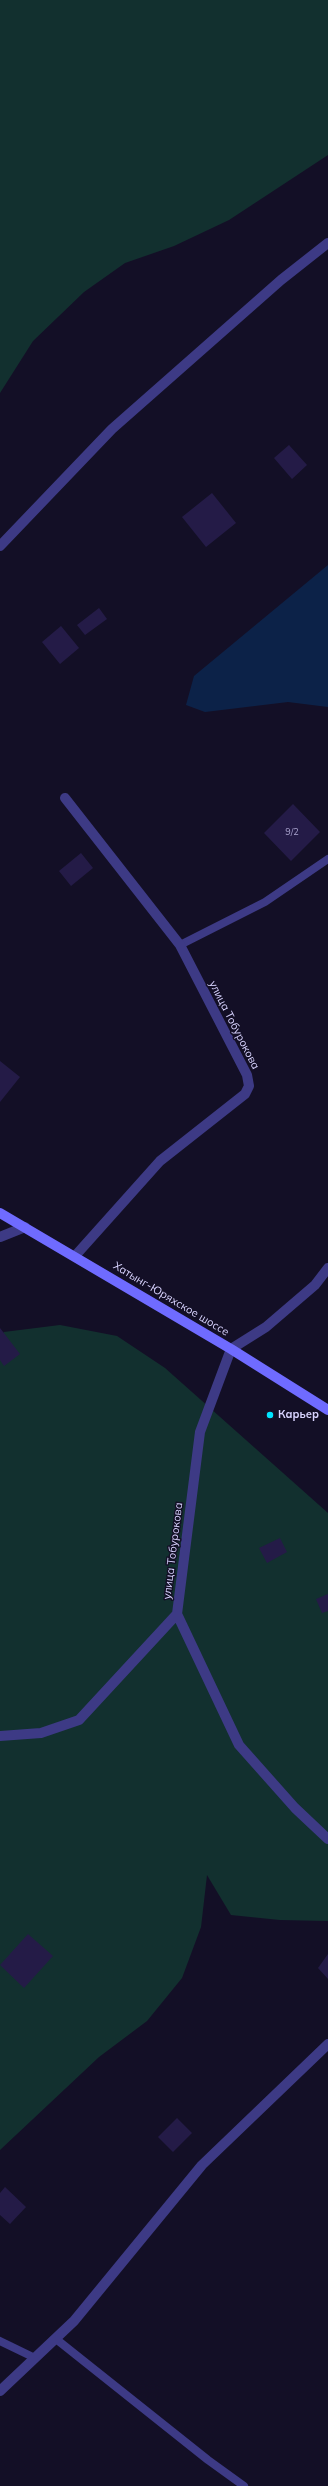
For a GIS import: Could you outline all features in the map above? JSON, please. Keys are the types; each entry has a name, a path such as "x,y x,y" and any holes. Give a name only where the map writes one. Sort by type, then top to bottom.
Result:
{"street":[{"path":"0,546 112,429 281,280 328,243"},
{"name":"улица Тобурокова","path":"65,798 180,945 247,1075 249,1086 245,1094 217,1118 160,1161 75,1256"},
{"name":"Хатынг-Юряхское шоссе","path":"0,1213 231,1349 328,1410"},
{"path":"0,1237 24,1227"},
{"path":"231,1349 266,1327 315,1285 328,1268"},
{"name":"улица Тобурокова","path":"231,1349 200,1432 176,1614 239,1745 295,1808 328,1839"},
{"path":"0,1736 41,1733 79,1720 176,1614"},
{"path":"0,2391 74,2321 202,2165 328,2044"}],"lane":[{"path":"180,945 264,902 328,859"},
{"path":"56,2339 208,2460 244,2486"},
{"path":"0,2341 35,2358"}],"green space":[{"path":"0,0 328,0 328,155 229,220 174,246 125,263 84,292 33,341 0,393"},
{"path":"60,1325 117,1336 165,1368 328,1513 328,1921 280,1920 231,1915 207,1875 201,1927 182,1978 147,2021 99,2057 0,2150 0,1336 4,1332"}],"water":[{"path":"328,565 328,707 288,702 205,712 186,705 194,676"}],"building":[{"path":"289,445 307,465 292,479 274,458"},
{"path":"212,493 236,523 206,547 182,517"},
{"path":"99,608 107,619 85,635 77,625"},
{"path":"61,626 79,648 60,664 42,642"},
{"path":"293,804 320,832 291,861 264,833"},
{"path":"81,853 93,868 71,886 59,871"},
{"path":"0,1061 20,1077 0,1102"},
{"path":"0,1328 20,1354 4,1366 0,1360"},
{"path":"280,1538 287,1552 267,1563 259,1548"},
{"path":"328,1594 328,1611 322,1613 316,1599"},
{"path":"28,1934 53,1956 24,1988 0,1965"},
{"path":"328,1954 328,1979 318,1968"},
{"path":"177,2118 192,2133 173,2152 158,2137"},
{"path":"5,2187 26,2207 10,2224 0,2215 0,2193"}],"place":[{"name":"Карьер","path":"270,1415"}]}
